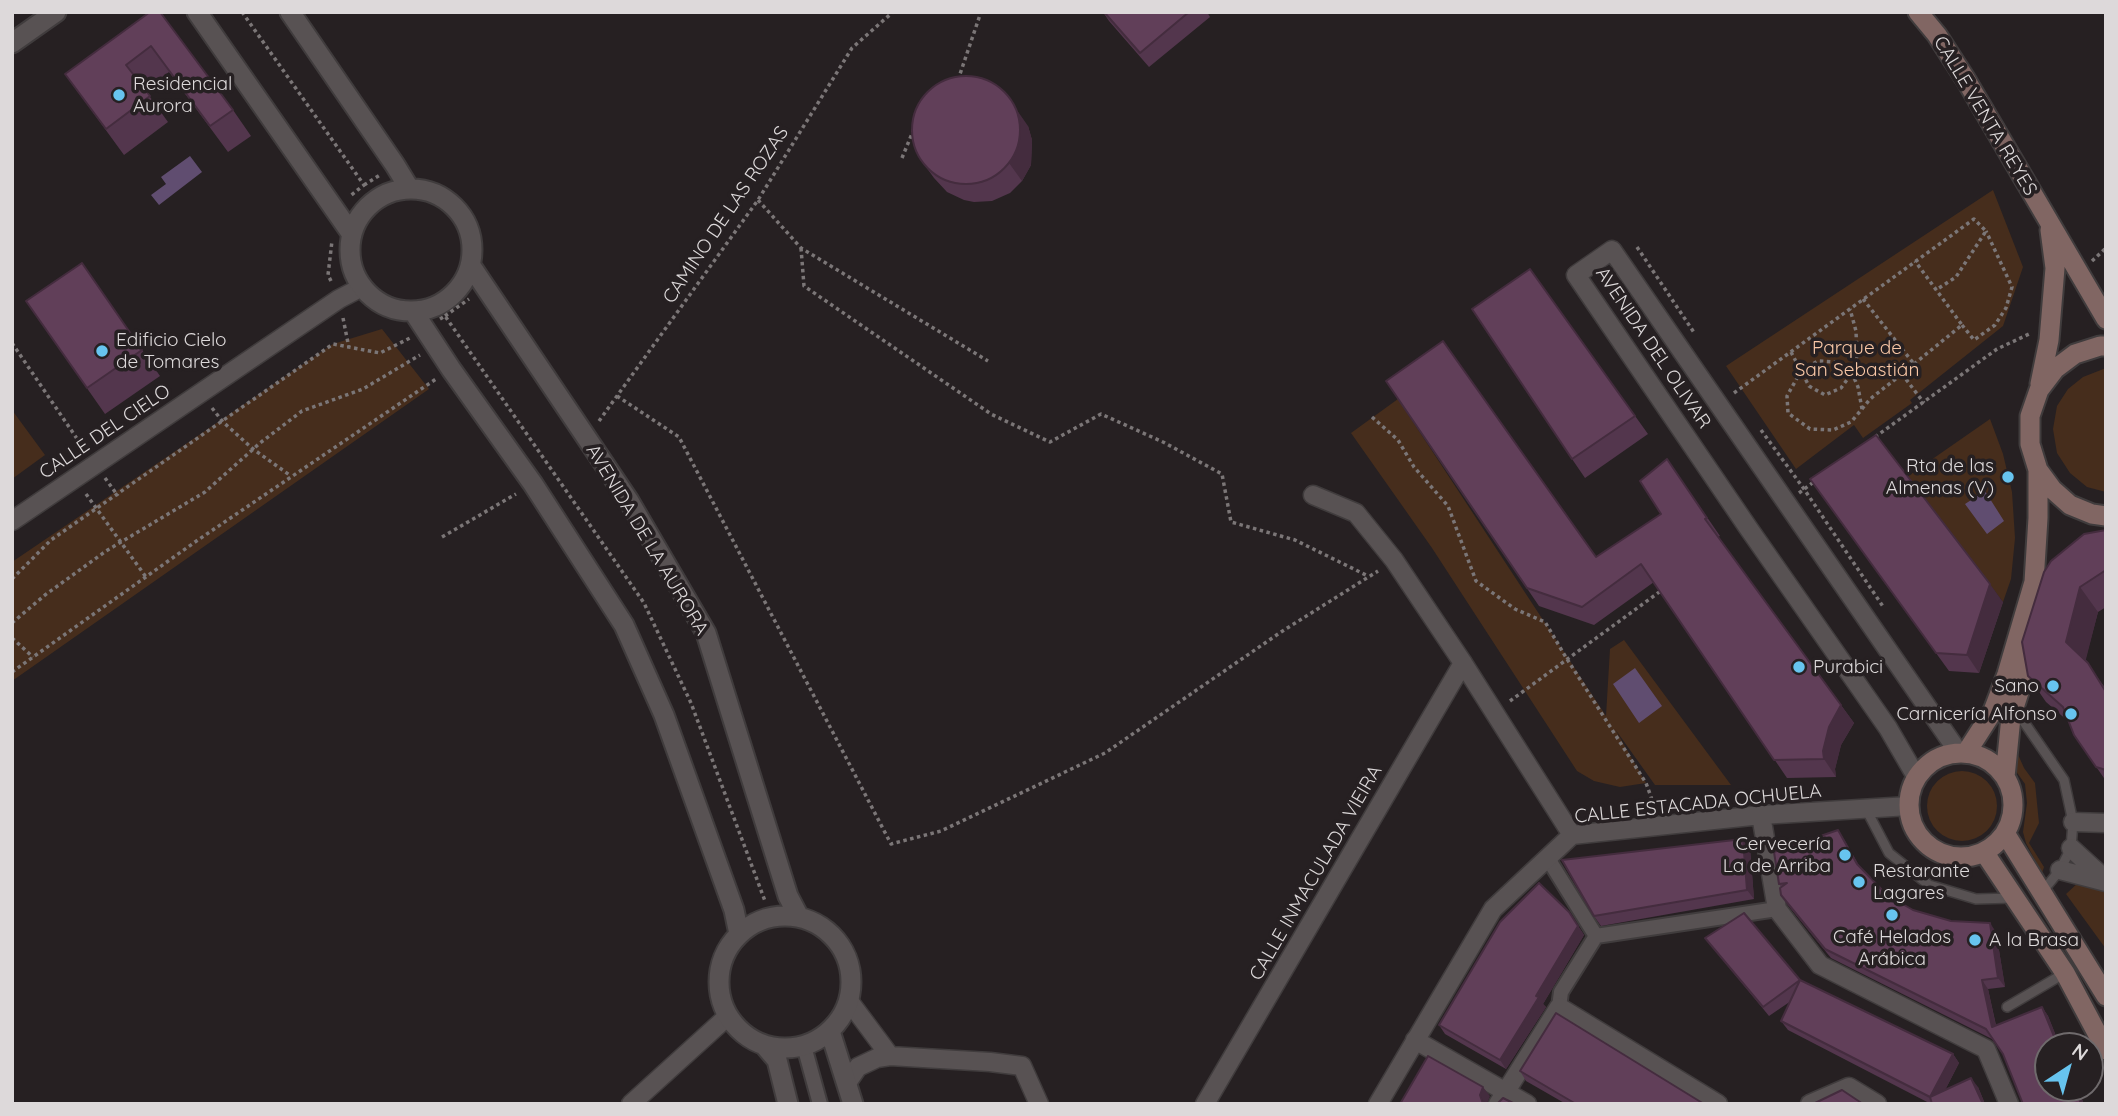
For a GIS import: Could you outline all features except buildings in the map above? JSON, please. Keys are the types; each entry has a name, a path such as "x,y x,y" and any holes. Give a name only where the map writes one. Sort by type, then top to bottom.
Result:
{"main road":[{"name":"CALLE VENTA REYES","path":"1918,12 1937,35 1966,80 2106,319"},
{"name":"CALLE VENTA REYES","path":"2039,470 2030,444 2030,416 2039,390 2049,340 2055,268 2049,222"},
{"path":"2039,390 2054,369 2075,354 2106,346"},
{"path":"2039,470 2052,489 2070,505 2092,514 2106,516"},
{"path":"1962,753 1993,711 2007,674 2034,582 2039,470"},
{"path":"2005,777 2014,708 2043,617"},
{"path":"1962,753 1981,757 1994,765 2005,777 2011,790 2013,805 2011,820 1996,844 1984,852 1967,857 1950,856 1934,849 1921,838 1912,824 1909,806 1917,778 1928,765 1942,756 1962,753"},
{"path":"2005,833 2106,996"},
{"path":"1984,852 2065,973 2106,1050"}],"street":[{"path":"12,43 56,12"},
{"path":"197,12 351,233"},
{"path":"290,12 396,165 409,188"},
{"path":"409,188 436,193 458,209 470,232 472,243 471,266 458,290 440,304 413,311 395,309 362,287 355,276 350,257 351,233 369,204 409,188"},
{"name":"AVENIDA DEL OLIVAR","path":"1917,778 1888,728 1576,275 1612,250 1962,753"},
{"name":"AVENIDA DE LA AURORA","path":"471,266 629,501 706,632 788,896 799,917"},
{"name":"CALLE DEL CIELO","path":"12,521 340,299 362,287"},
{"path":"413,311 533,484 624,625 664,715 734,910 739,934"},
{"path":"1313,495 1356,513 1394,560 1572,835"},
{"name":"CALLE INMACULADA VIEIRA","path":"1205,1104 1463,663"},
{"name":"CALLE ESTACADA OCHUELA","path":"1378,1104 1493,909 1572,835 1761,815 1909,806"},
{"path":"1761,815 1777,909 1820,965 1986,1049 2009,1104"},
{"path":"2073,822 2106,823"},
{"path":"2071,848 2106,881"},
{"path":"1548,857 1596,936"},
{"path":"2060,870 2106,881"},
{"path":"1501,1097 1559,1007 1561,992 1596,936 1777,909"},
{"path":"799,917 819,925 836,940 847,958 851,979 849,1001 838,1022 818,1040 804,1046 785,1049 765,1046 736,1029 727,1016 719,995 719,973 726,952 739,934 752,924 767,918 799,917"},
{"path":"849,1001 890,1056"},
{"path":"1559,1007 1718,1104"},
{"path":"631,1104 727,1016"},
{"path":"830,1031 853,1104"},
{"path":"1415,1040 1501,1097 1527,1104"},
{"path":"765,1046 777,1060 788,1104"},
{"path":"804,1046 820,1104"},
{"path":"847,1083 858,1067 877,1058 890,1056 990,1062 1021,1066 1039,1104"},
{"path":"1810,1104 1849,1087 1877,1104"}],"lane":[{"path":"2014,708 2064,780 2073,822 2071,848 2060,870 2042,892"},
{"path":"1866,808 1889,853 1929,885 1976,899 2014,898"},
{"path":"2007,1007 2065,973"}],"path":[{"name":"CAMINO DE LAS ROZAS","path":"586,438 758,200 852,48 893,12"},
{"path":"949,86 960,78 981,12"},
{"path":"902,159 916,124"},
{"path":"758,200 801,248 988,361"},
{"path":"1716,401 1734,393 1915,261 1974,219 1986,232 2012,287 2006,308 1995,325 1974,340 1915,261"},
{"path":"1936,289 1956,276 1986,232"},
{"path":"1637,247 1697,337"},
{"path":"801,248 804,286 991,414 1050,442 1101,414 1163,442 1222,474 1231,522 1295,540 1369,576"},
{"path":"445,316 485,288"},
{"path":"1863,299 1914,364"},
{"path":"1791,352 1810,386 1825,395 1841,388 1852,373 1857,356 1856,331 1850,309"},
{"path":"1862,409 1852,373 1838,362 1818,362 1801,371 1787,396 1788,413 1810,429 1833,430 1851,422 1862,409 1870,399 1962,325"},
{"path":"1869,442 1997,349 2029,334 2049,340"},
{"path":"12,579 51,540 118,496 333,344 380,354 408,339"},
{"path":"12,344 118,496"},
{"path":"12,623 44,595 122,542 205,492 253,449 302,411 363,389 435,345"},
{"path":"12,672 451,369"},
{"path":"1902,374 1924,402"},
{"path":"200,393 223,422 253,449 291,477"},
{"path":"617,396 679,437 891,844 942,831 1105,753 1281,632 1394,560"},
{"path":"1372,417 1398,440 1414,467 1448,506 1476,581 1515,609 1545,622 1646,783 1661,825"},
{"path":"1758,425 1888,613"},
{"path":"75,478 146,577"},
{"path":"1787,504 1815,481"},
{"path":"442,537 533,484"},
{"path":"1494,713 1662,590"},
{"path":"12,638 33,657"},
{"path":"1947,701 1953,710 1967,718 1972,711"},
{"path":"734,910 788,896"}],"green space":[{"name":"Parque de San Sebastián","path":"1993,190 2023,267 2003,326 1910,400 1912,403 1863,438 1854,425 1796,469 1726,366"},
{"path":"382,329 429,389 12,681 12,562 333,344"},
{"path":"2106,368 2106,492 2087,487 2070,473 2057,453 2053,429 2057,406 2068,389 2083,377"},
{"path":"1398,399 1606,716 1610,649 1624,640 1731,785 1655,785 1615,729 1646,783 1620,787 1594,781 1577,771 1432,548 1351,433"},
{"path":"12,410 45,455 12,479"},
{"path":"1990,419 2003,454 2012,492 2015,538 2011,579 2003,602 1908,476"},
{"path":"2015,738 2019,739 2016,750 2024,768 2035,783 2039,823 2029,843 2044,867 2042,873 2023,832 2027,803 2025,784 2013,767"},
{"path":"1955,771 1969,771 1982,777 1991,786 1997,806 1995,819 1987,831 1969,841 1955,841 1942,835 1933,826 1927,813 1927,799 1933,786 1942,777"},
{"path":"2080,881 2106,890 2106,949 2066,894"}],"shaded area":[{"path":"190,156 202,172 159,205 151,195 166,184 161,177"},
{"path":"1985,491 2004,521 1987,534 1965,504"},
{"path":"1635,668 1662,706 1639,723 1613,684"}],"place":[{"name":"Residencial Aurora","path":"119,95"},
{"name":"Edificio Cielo de Tomares","path":"102,351"},
{"name":"Rta de las Almenas (V)","path":"2008,477"},
{"name":"Purabici","path":"1799,667"},
{"name":"Sano","path":"2053,686"},
{"name":"Carnicería Alfonso","path":"2071,714"},
{"name":"Cervecería La de Arriba","path":"1845,855"},
{"name":"Restarante Lagares","path":"1859,882"},
{"name":"Café Helados Arábica","path":"1892,915"},
{"name":"A la Brasa","path":"1975,940"}]}
